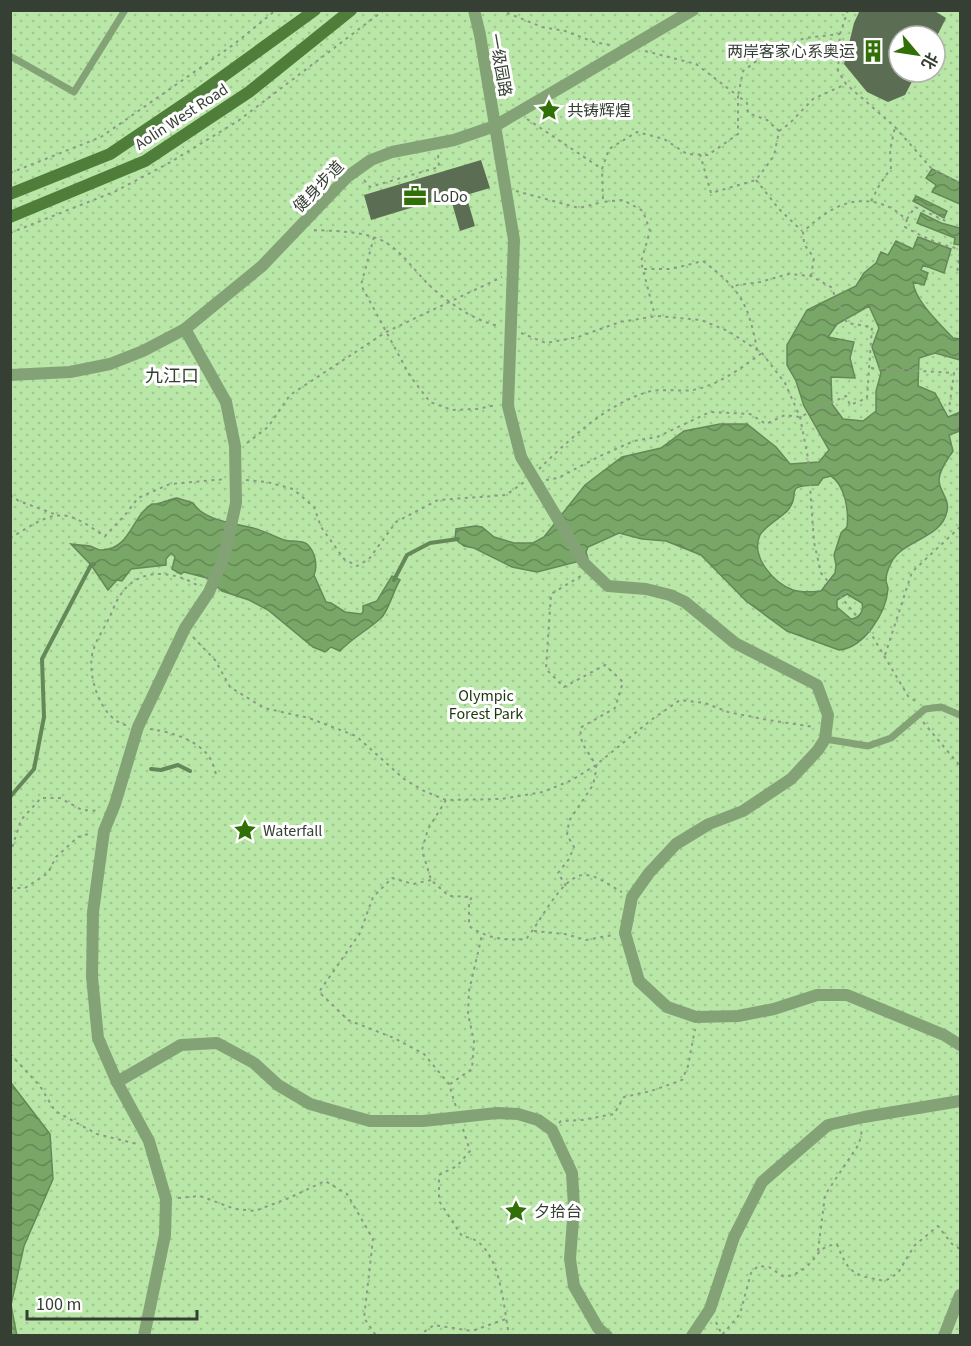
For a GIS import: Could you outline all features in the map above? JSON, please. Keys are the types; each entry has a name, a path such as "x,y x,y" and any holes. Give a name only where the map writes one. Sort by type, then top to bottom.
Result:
{"main road":[{"name":"Aolin West Road","path":"10,194 110,154 194,98 315,10"},
{"name":"Aolin West Road","path":"10,217 145,161 249,92 351,10"}],"street":[{"name":"一级园路","path":"474,10 514,240 508,402 521,457 587,566"},
{"name":"健身步道","path":"10,375 70,372 110,364 143,351 185,329 262,266 347,177 371,160 392,152 454,140 495,126 693,10"},
{"path":"144,1335 165,1235 166,1199 148,1141 117,1082 98,1038 92,977 93,912 104,831 136,731 185,628 210,589 224,557 236,503 235,452 226,402 185,329"},
{"path":"587,566 608,586 646,589 670,595 685,602 735,643 817,684 828,716 826,734 818,750 791,779 743,811 709,824 676,844 632,897 625,933 639,981 667,1007 696,1017 738,1016 774,1009 817,995 847,994 944,1035 960,1045"},
{"path":"117,1082 181,1045 217,1043 254,1063 278,1085 310,1104 370,1121 423,1121 496,1113 518,1114 538,1120 552,1130 572,1173 574,1207 570,1259 574,1286 598,1328 607,1335"},
{"path":"693,1335 710,1309 734,1237 762,1182 828,1125 960,1101"},
{"path":"944,1335 960,1295"}],"lane":[{"path":"10,56 74,92 125,10"},
{"path":"826,734 868,746 891,738 925,709 941,707 960,715"}],"path":[{"path":"10,173 101,137 233,45 276,10"},
{"path":"500,10 542,27 594,42 630,47 696,64 747,103 748,113 767,120 780,131"},
{"path":"849,10 840,34 837,71 846,84 895,127 932,169 960,183"},
{"path":"603,202 602,169 609,149 637,132 664,138 687,154 708,155 738,134 738,96 742,71 769,52 805,38 840,34"},
{"path":"700,154 711,193 756,180 774,156 780,131 813,99 846,84"},
{"path":"518,113 602,169"},
{"path":"871,201 891,168 890,150 895,127"},
{"path":"355,171 370,186 439,167 437,143"},
{"path":"756,180 778,209 803,232 804,244 814,258 811,276"},
{"path":"506,187 579,208 623,200 643,211 650,231 642,262 655,316"},
{"path":"803,232 822,214 844,204 868,200 892,209 907,219"},
{"path":"948,222 915,207 905,227 931,241 960,251 957,273 960,273"},
{"path":"299,229 374,237 403,255 429,285 449,300 492,325 510,328 546,344 578,337 620,322 655,316 701,320 728,331 762,353 785,383 800,417 808,458 814,542 821,573 870,632 908,696 925,709"},
{"path":"374,237 362,285 410,376 430,402 452,410 477,409 508,402"},
{"path":"644,269 671,269 703,261 726,279 741,298 752,323 757,350"},
{"path":"235,452 268,428 290,395 386,332 449,300 513,272"},
{"path":"534,479 558,478 634,441 657,437 710,412 750,414 766,424 784,415 800,417 846,396 850,405 867,398 872,327 847,323 831,287 811,276 789,274 760,282 732,286"},
{"path":"10,538 44,519 58,516 68,516 105,536 138,498 170,484 236,478 267,482 293,489 314,507 321,527 344,559 357,566 369,559 396,522 438,500 506,495 534,479 577,431 614,407 649,391 694,390 732,375 762,353"},
{"path":"870,368 954,373 949,409 960,430"},
{"path":"10,495 19,501 58,516"},
{"path":"884,656 912,572 960,527"},
{"path":"566,886 558,873 574,847 567,835 569,820 593,785 596,765 582,743 580,728 615,708 623,682 605,665 564,687 546,669 551,594 587,566"},
{"path":"210,589 186,578 153,574 135,580 122,593 92,653 93,682 104,709 122,724 136,731 177,734 196,745 211,759 217,778"},
{"path":"185,628 215,660 230,687 264,708 309,718 356,736 404,779 446,800 501,799 543,792 572,780 596,765 651,720 680,700 705,703 728,712 826,734"},
{"path":"918,716 960,766"},
{"path":"10,854 21,820 40,798 60,798 82,810 113,808"},
{"path":"446,800 428,829 422,850 431,880 449,896 472,897 469,903 469,926 482,935 514,940 526,939 554,898 573,878 584,875 604,882 632,897"},
{"path":"10,888 25,888 48,873 56,857 78,837 104,831"},
{"path":"431,880 413,884 392,879 373,897 360,933 319,992 348,1020 394,1038 424,1054 449,1084 470,1151 457,1166 439,1175 439,1201 462,1236 475,1240 486,1249 501,1282 508,1335"},
{"path":"533,931 565,934 586,940 625,933"},
{"path":"449,1084 472,1069 474,1041 468,1014 469,991 482,935"},
{"path":"552,1130 561,1121 614,1114 624,1097 651,1091 682,1080 688,1066 696,1017"},
{"path":"10,1054 40,1086 54,1112 97,1134 134,1144 148,1141"},
{"path":"819,1251 825,1195 859,1144 864,1117"},
{"path":"166,1199 200,1196 235,1209 255,1211 325,1181 347,1194 373,1239 364,1318 378,1335"},
{"path":"710,1309 722,1335 740,1314 751,1273 758,1266 769,1267 784,1277 797,1274 819,1251 827,1246 837,1244 844,1262 857,1276 885,1281 898,1273 914,1246 938,1227 952,1244 960,1249"},
{"path":"418,1335 434,1325 472,1331 506,1320"}],"green space":[{"name":"Olympic Forest Park","path":"11,11 960,11 960,1335 11,1335"}],"water":[{"path":"932,169 960,183 960,204 932,192 936,185 926,178"},
{"path":"916,196 947,211 944,218 913,201"},
{"path":"921,213 941,223 960,228 960,245 954,244 955,238 917,223"},
{"path":"918,237 951,249 944,273 923,265 921,270 928,273 924,285 913,282 918,297 929,312 953,338 960,339 960,360 935,353 919,358 918,386 935,393 948,417 960,412 960,431 949,435 953,451 939,476 939,484 948,507 944,520 938,528 904,549 891,563 886,576 888,589 883,608 872,628 857,643 839,650 787,631 746,601 701,555 666,541 642,539 619,533 588,547 586,552 588,559 537,572 512,567 474,548 464,546 455,539 456,529 475,526 482,527 494,537 514,543 533,543 544,537 585,485 622,457 661,448 684,431 720,424 747,424 776,447 790,464 819,462 829,450 804,406 796,381 787,365 787,345 807,310 856,286 864,273 876,263 881,252 888,255 896,241 913,249","holes":["869,306 879,328 872,347 881,373 876,391 876,411 863,421 843,419 832,404 831,377 855,378 850,358 854,342 828,337 837,324","831,476 843,492 847,506 847,527 841,533 834,555 835,573 821,591 796,591 778,582 766,568 758,552 758,543 762,532 788,510 794,499 794,491 799,487 818,485 823,478","847,594 862,603 862,612 851,619 837,607 837,600"]},
{"path":"177,498 193,503 204,514 212,518 257,529 284,540 307,544 314,555 316,567 314,575 326,602 345,612 361,614 363,606 377,601 392,576 400,580 381,618 340,651 331,647 325,652 313,647 268,610 249,600 222,591 207,578 184,572 181,574 172,569 175,557 171,553 166,559 166,565 131,569 122,581 117,580 108,590 91,565 71,544 101,550 112,548 120,544 139,516 152,504"},
{"path":"11,1083 50,1134 53,1179 24,1246 11,1305 17,1336 10,1335"}],"building":[{"name":"两岸客家心系奥运","path":"860,10 933,10 946,18 943,24 887,24 887,84 911,84 905,95 888,102 867,92 844,64 854,23"},
{"name":"LoDo","path":"481,160 490,188 466,195 475,226 460,231 450,196 371,220 364,195"}],"waterway":[{"path":"394,580 407,555 430,543 458,539"},
{"path":"10,797 34,769 44,717 42,659 91,565 94,564"},
{"path":"151,769 161,770 178,765 190,771"}],"place":[{"name":"两岸客家心系奥运","path":"873,51"},
{"name":"共铸辉煌","path":"549,110"},
{"name":"LoDo","path":"415,196"},
{"name":"Waterfall","path":"245,830"},
{"name":"夕拾台","path":"516,1211"}],"district":[{"name":"九江口","path":"172,376"}]}
